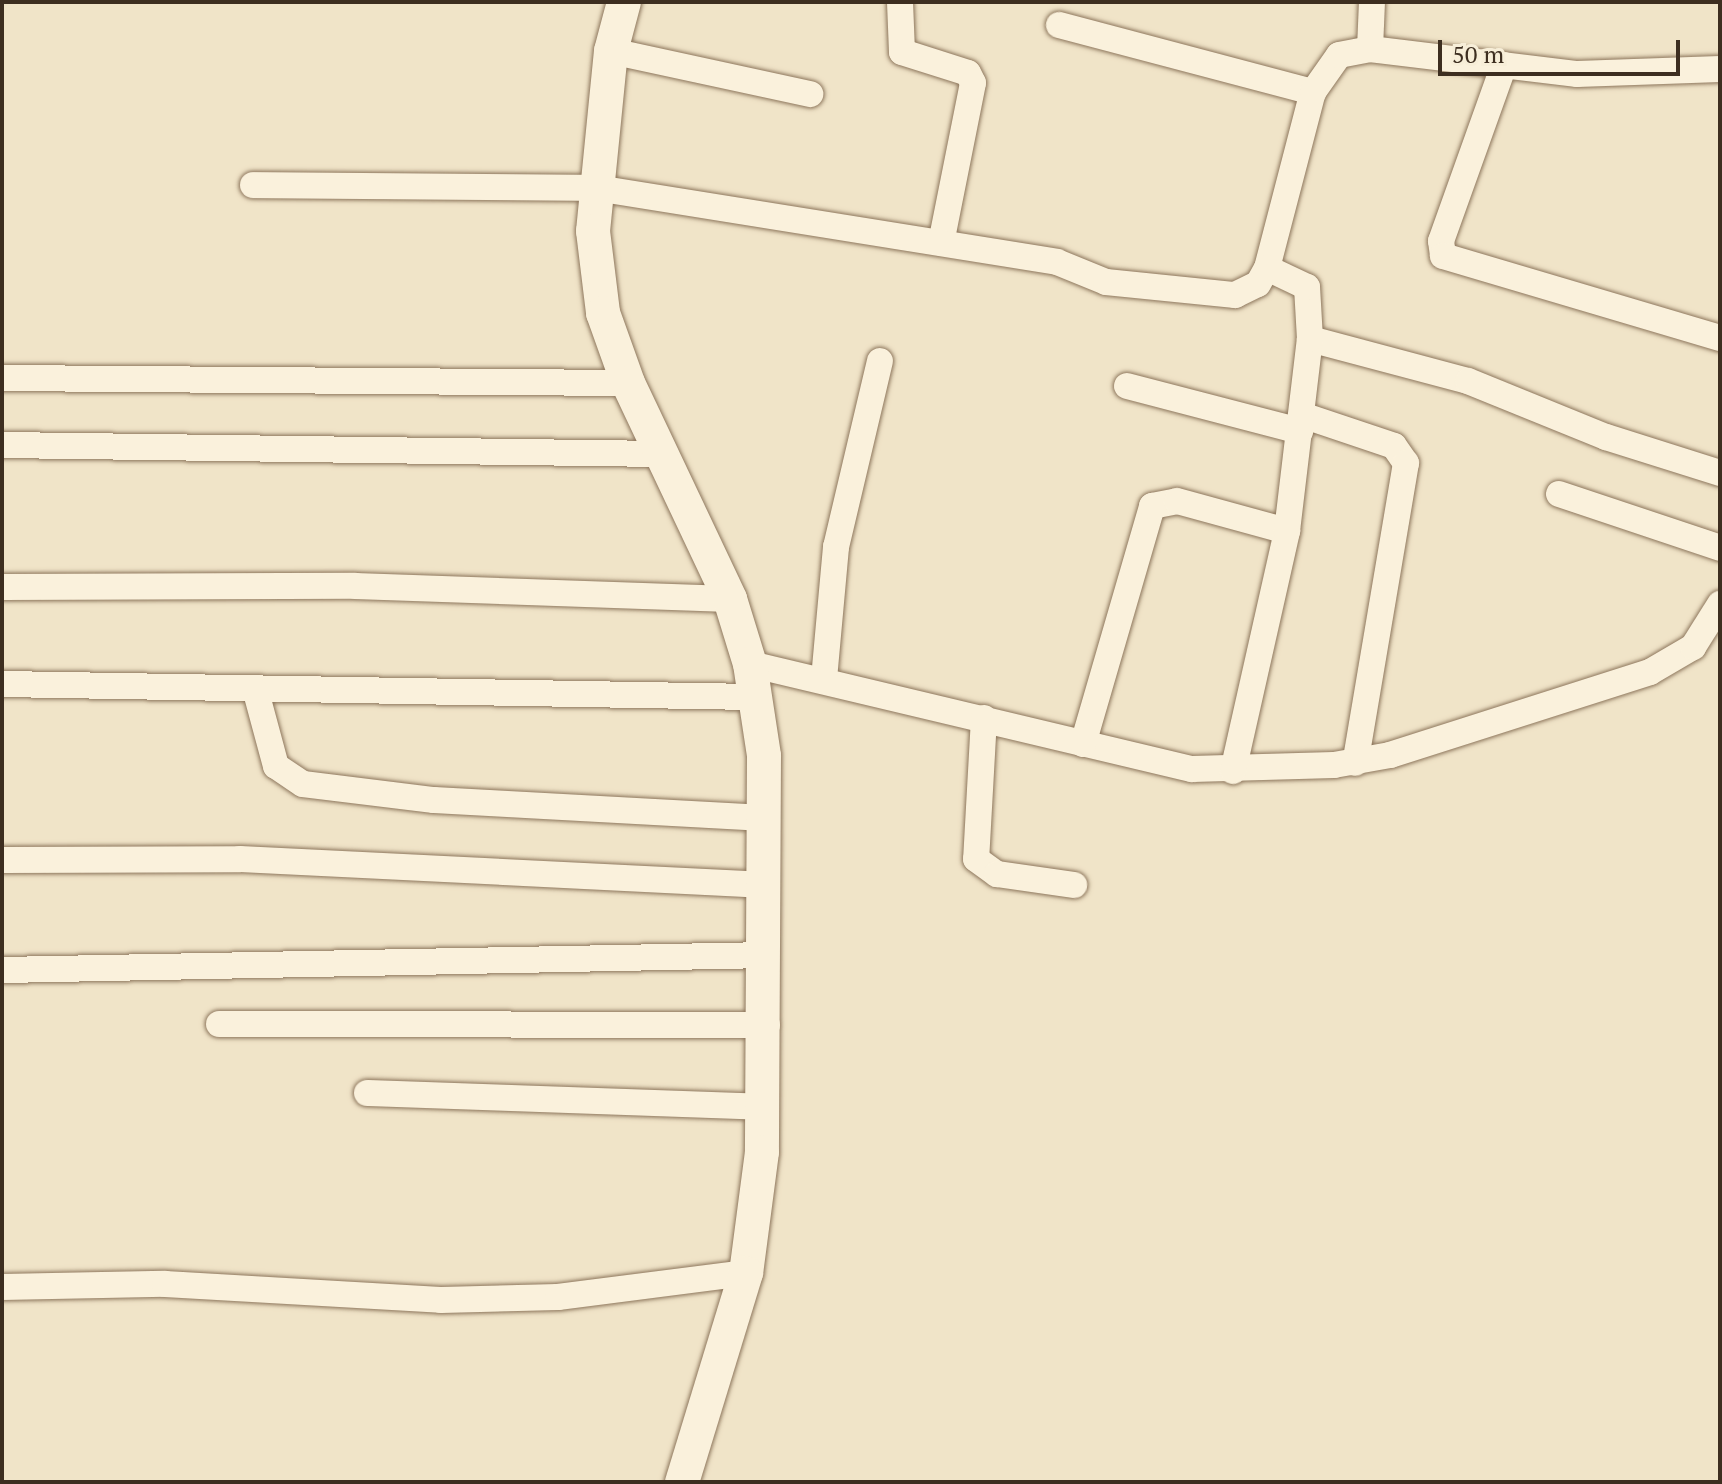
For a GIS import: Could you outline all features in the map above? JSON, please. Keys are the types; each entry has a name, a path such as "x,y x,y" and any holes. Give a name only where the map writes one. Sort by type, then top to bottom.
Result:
{"street":[{"path":"624,2 611,51 593,231 603,313 628,383 730,599 757,697 765,818 767,1025 763,1107 746,1273 682,1482"},
{"path":"900,2 902,52 968,73 973,83 941,243"},
{"path":"1370,49 1372,2"},
{"path":"1059,25 1313,92"},
{"path":"253,185 596,188 1057,262 1106,282 1235,295 1258,284 1267,268 1313,92 1339,55 1370,49 1577,74 1720,69"},
{"path":"611,51 810,94"},
{"path":"1504,65 1441,241 1443,256 1720,338"},
{"path":"1233,771 1287,531 1310,339 1307,287 1267,268"},
{"path":"1310,339 1468,381 1606,437 1720,473"},
{"path":"824,679 836,547 880,361"},
{"path":"2,378 628,383"},
{"path":"1127,386 1394,446 1406,463 1355,763"},
{"path":"2,445 661,454"},
{"path":"1559,494 1720,548"},
{"path":"1083,744 1152,506 1177,501 1287,531"},
{"path":"2,587 355,586 730,599"},
{"path":"750,664 824,679 1083,744 1233,771 1355,763 1650,672 1693,647 1720,604"},
{"path":"2,684 256,692 757,697"},
{"path":"256,692 276,766 303,784 434,800 765,818"},
{"path":"984,718 976,859 997,874 1074,885"},
{"path":"2,860 240,859 766,885"},
{"path":"2,970 766,955"},
{"path":"219,1024 767,1025"},
{"path":"367,1093 763,1107"},
{"path":"2,1287 165,1284 441,1300 558,1297 746,1273"}]}
